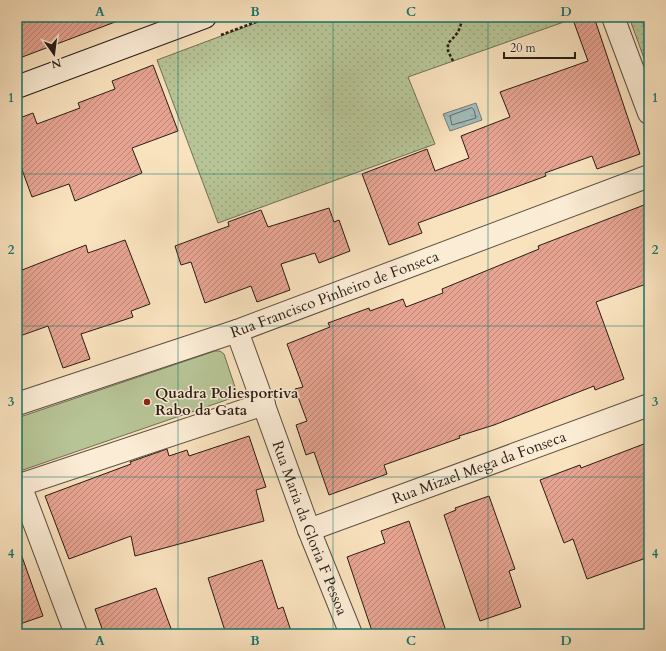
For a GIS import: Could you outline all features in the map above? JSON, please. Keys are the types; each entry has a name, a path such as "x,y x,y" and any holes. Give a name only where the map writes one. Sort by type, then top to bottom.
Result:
{"street":[{"path":"17,87 205,17"},
{"path":"613,17 649,113"},
{"name":"Rua Francisco Pinheiro de Fonseca","path":"17,404 237,331 649,176"},
{"name":"Rua Maria da Gloria F Pessoa","path":"237,331 309,530 351,634"},
{"path":"76,634 18,485 264,404"},
{"name":"Rua Mizael Mega da Fonseca","path":"309,530 649,405"}],"path":[{"path":"453,61 448,52 448,43 458,34 462,17"}],"green space":[{"path":"272,17 578,17 408,77 435,144 218,223 157,60"},
{"path":"629,17 641,17 649,40 649,72"},
{"path":"215,351 220,351 224,354 237,393 232,398 17,472 17,418"}],"water":[{"path":"476,103 482,120 450,131 443,114"}],"building":[{"path":"17,17 123,17 123,19 17,59"},
{"path":"572,17 594,17 640,154 597,169 592,156 545,173 546,176 418,223 422,233 389,245 362,174 427,149 435,171 469,158 461,136 510,117 500,92 588,61"},
{"path":"153,65 178,131 132,148 142,173 75,201 69,184 32,197 17,156 17,119 33,113 37,124 80,108 78,103 115,89 112,81"},
{"path":"644,205 649,219 649,283 596,302 624,379 595,390 594,386 494,425 459,436 460,438 384,465 387,474 329,495 314,452 306,455 296,425 307,421 295,389 303,387 287,344 330,327 328,323 369,308 370,311 403,299 406,307 443,293 442,289 539,249 538,246"},
{"path":"329,208 334,222 339,220 350,251 319,263 315,253 281,264 290,290 257,302 251,286 205,303 191,262 181,265 175,246 229,226 228,222 261,210 268,227"},
{"path":"125,240 150,304 131,311 133,317 81,334 90,359 63,368 48,326 17,337 17,272 86,245 88,253"},
{"path":"249,436 266,487 256,490 264,521 135,556 131,536 69,559 45,496 167,449 169,456 187,450 189,456"},
{"path":"649,442 649,557 587,579 573,539 564,543 540,480 580,465 581,468"},
{"path":"489,496 515,569 509,571 521,607 480,621 444,515 456,510 455,508"},
{"path":"409,521 447,634 373,634 347,557 385,543 381,531"},
{"path":"17,551 20,551 43,616 17,625"},
{"path":"262,560 278,609 283,607 292,634 226,634 208,578"},
{"path":"156,588 173,634 104,634 95,609"}],"place":[{"name":"Quadra Poliesportiva Rabo da Gata","path":"147,402"}]}
